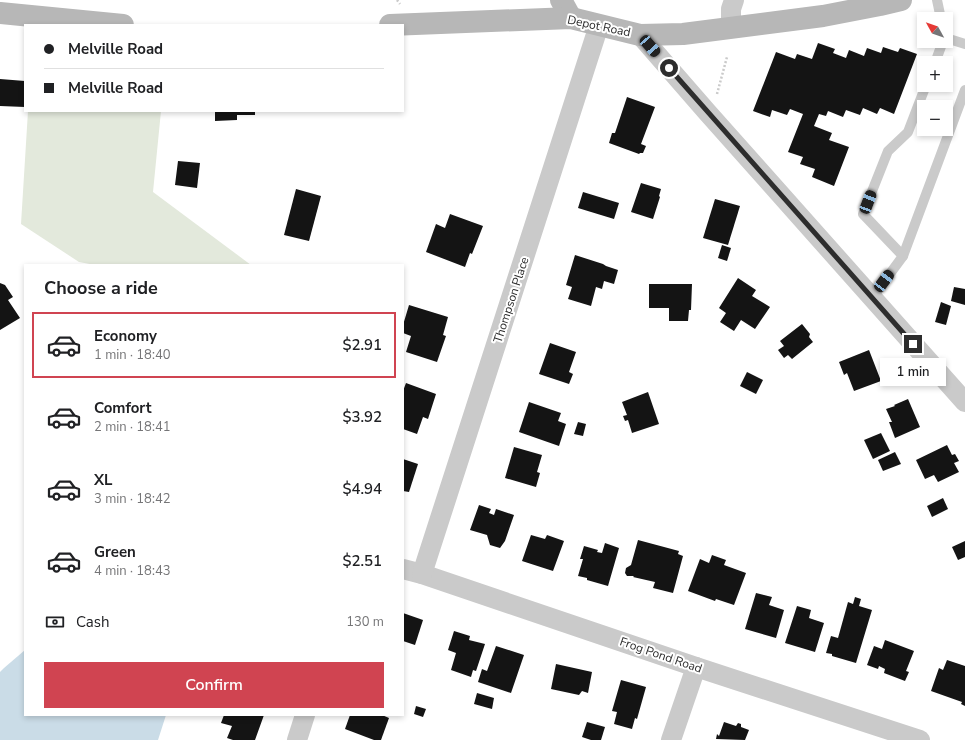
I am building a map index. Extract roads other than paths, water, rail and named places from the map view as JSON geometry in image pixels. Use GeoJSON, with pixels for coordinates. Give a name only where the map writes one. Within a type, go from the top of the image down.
{"type":"FeatureCollection","features":[{"type":"Feature","properties":{"kind":"street"},"geometry":{"type":"LineString","coordinates":[[731,28],[731,9],[734,0]]}},
{"type":"Feature","properties":{"kind":"street","name":"Depot Road"},"geometry":{"type":"LineString","coordinates":[[401,24],[566,9],[600,25],[640,35],[683,34],[823,16],[901,0]]}},
{"type":"Feature","properties":{"kind":"street"},"geometry":{"type":"LineString","coordinates":[[0,13],[113,24]]}},
{"type":"Feature","properties":{"kind":"street","name":"Thompson Place"},"geometry":{"type":"LineString","coordinates":[[422,574],[600,25]]}},
{"type":"Feature","properties":{"kind":"street"},"geometry":{"type":"LineString","coordinates":[[640,35],[965,402]]}},
{"type":"Feature","properties":{"kind":"street","name":"Frog Pond Road"},"geometry":{"type":"LineString","coordinates":[[404,569],[920,740]]}},
{"type":"Feature","properties":{"kind":"street"},"geometry":{"type":"LineString","coordinates":[[671,740],[696,667]]}},
{"type":"Feature","properties":{"kind":"street"},"geometry":{"type":"LineString","coordinates":[[297,740],[305,716]]}},
{"type":"Feature","properties":{"kind":"lane"},"geometry":{"type":"LineString","coordinates":[[936,0],[939,12]]}},
{"type":"Feature","properties":{"kind":"lane"},"geometry":{"type":"LineString","coordinates":[[953,40],[965,44]]}},
{"type":"Feature","properties":{"kind":"lane"},"geometry":{"type":"LineString","coordinates":[[872,298],[902,256],[965,90]]}},
{"type":"Feature","properties":{"kind":"lane"},"geometry":{"type":"LineString","coordinates":[[902,256],[863,214],[888,151],[908,132],[923,92]]}},
{"type":"Feature","properties":{"kind":"water"},"geometry":{"type":"Polygon","coordinates":[[[24,651],[24,716],[166,716],[158,740],[0,740],[0,672],[24,651]]]}}]}
